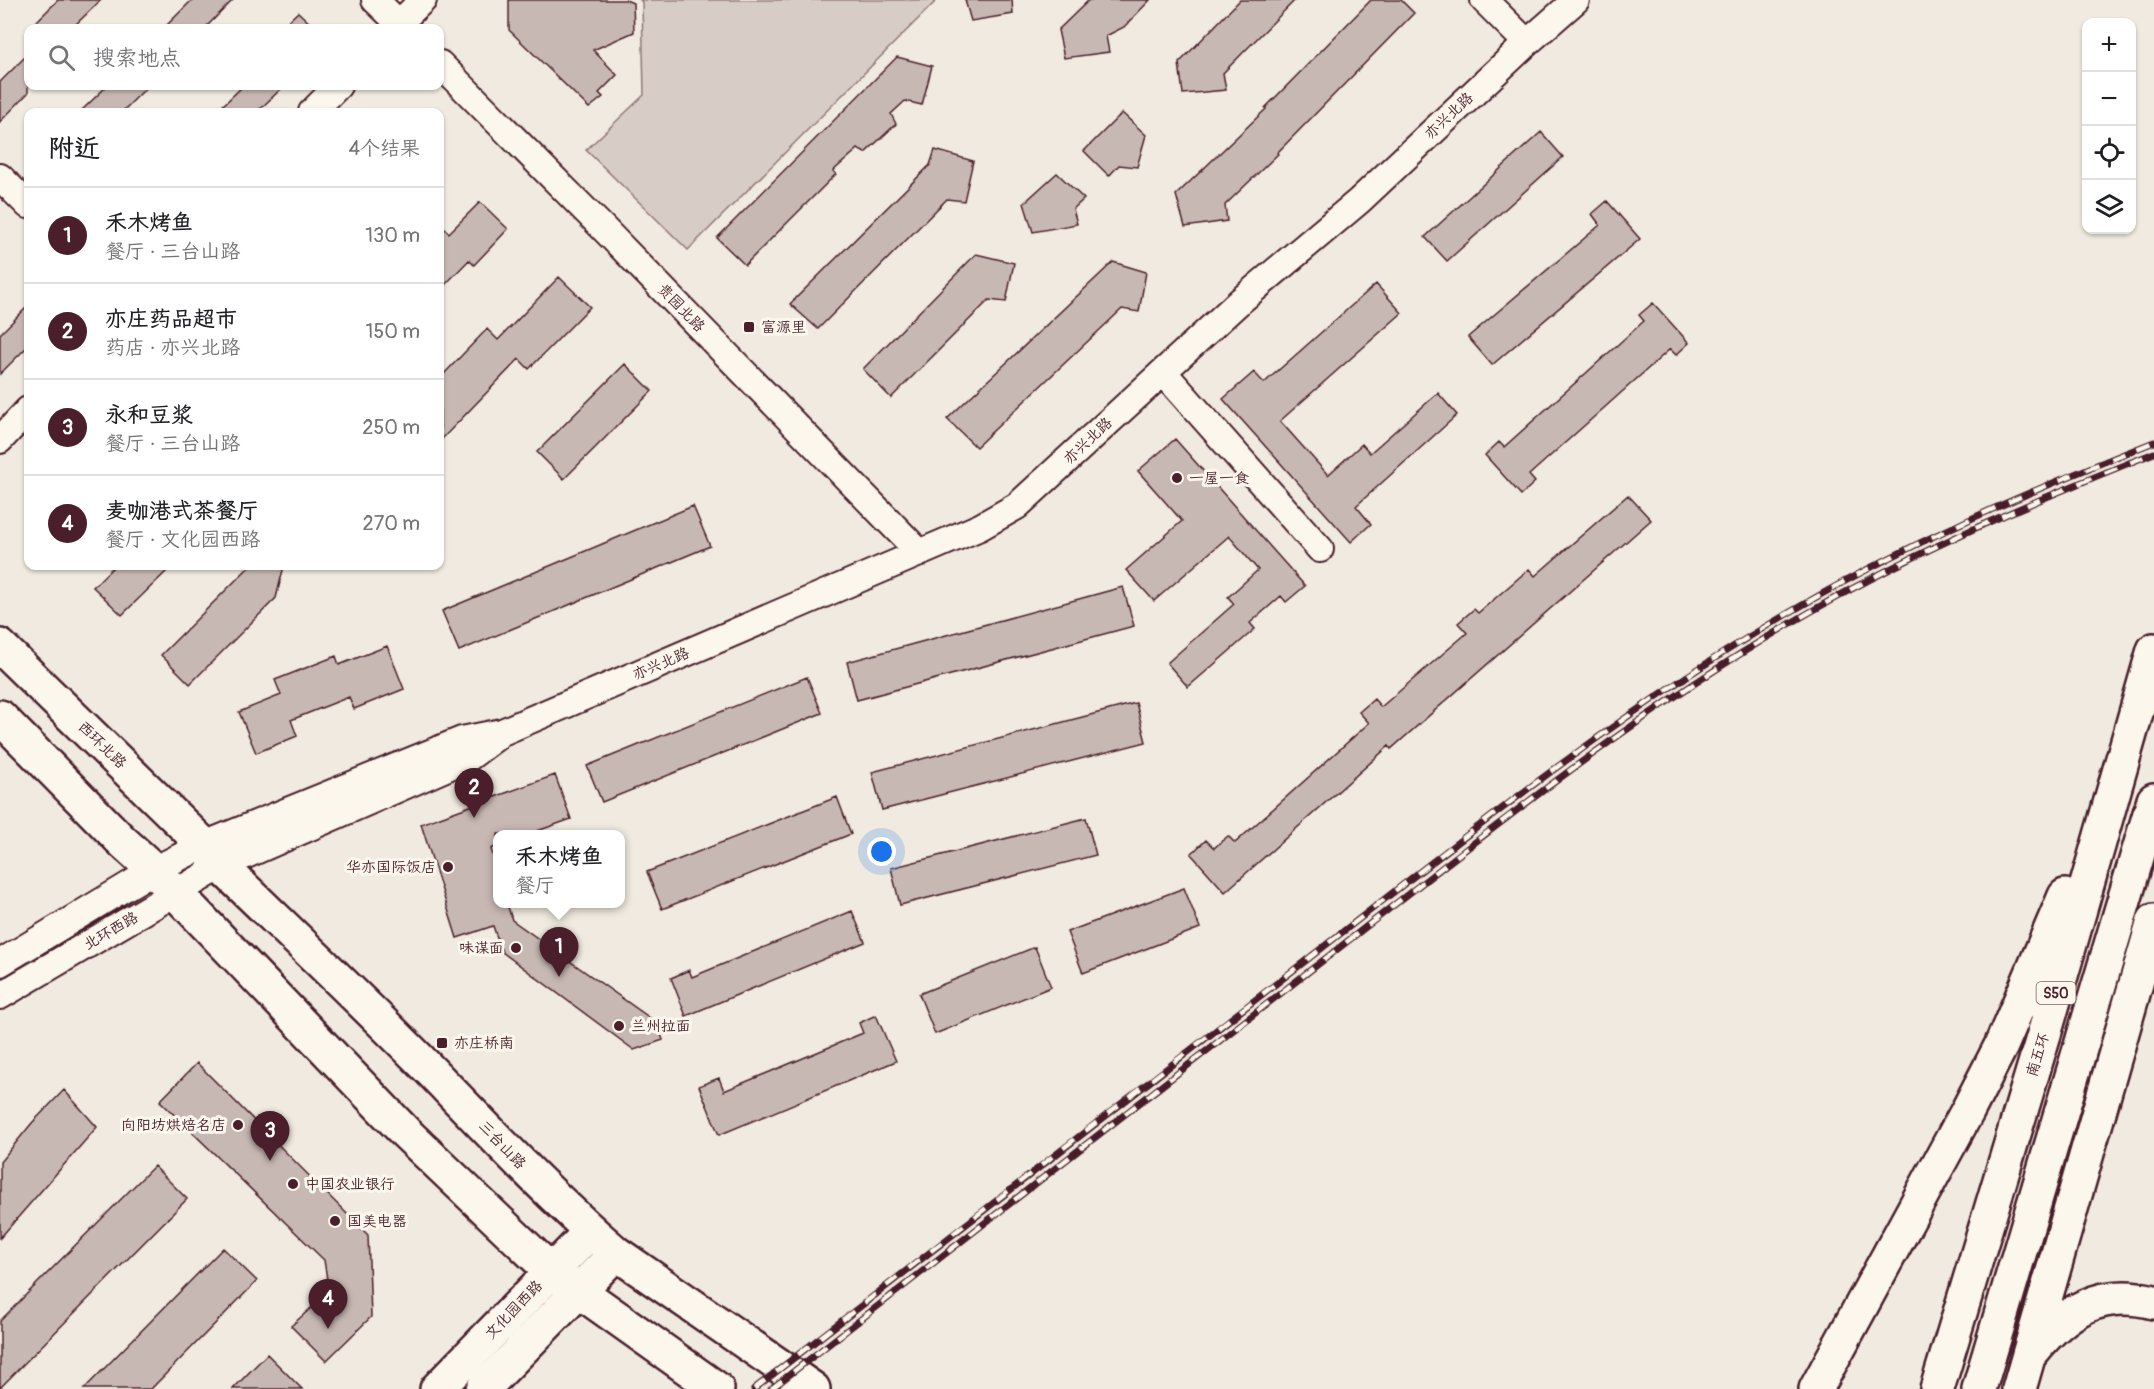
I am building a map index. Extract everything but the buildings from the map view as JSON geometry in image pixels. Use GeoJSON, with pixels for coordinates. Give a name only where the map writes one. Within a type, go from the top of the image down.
{"type":"FeatureCollection","features":[{"type":"Feature","properties":{"kind":"main road","name":"西环北路"},"geometry":{"type":"LineString","coordinates":[[0,646],[213,855]]}},
{"type":"Feature","properties":{"kind":"main road","name":"南五环"},"geometry":{"type":"LineString","coordinates":[[1940,1380],[2048,1021],[2154,650]]}},
{"type":"Feature","properties":{"kind":"main road"},"geometry":{"type":"LineString","coordinates":[[0,717],[165,882],[405,1132],[551,1271],[717,1389]]}},
{"type":"Feature","properties":{"kind":"main road"},"geometry":{"type":"LineString","coordinates":[[1816,1389],[2001,1046],[2123,755]]}},
{"type":"Feature","properties":{"kind":"main road","name":"S50"},"geometry":{"type":"LineString","coordinates":[[1980,1386],[2154,800]]}},
{"type":"Feature","properties":{"kind":"main road","name":"三台山路"},"geometry":{"type":"LineString","coordinates":[[213,855],[426,1066],[528,1173],[591,1231],[616,1252],[813,1389]]}},
{"type":"Feature","properties":{"kind":"main road"},"geometry":{"type":"LineString","coordinates":[[2019,1389],[2154,921]]}},
{"type":"Feature","properties":{"kind":"main road","name":"文化园西路"},"geometry":{"type":"LineString","coordinates":[[437,1389],[591,1231]]}},
{"type":"Feature","properties":{"kind":"main road"},"geometry":{"type":"LineString","coordinates":[[483,1389],[616,1252]]}},
{"type":"Feature","properties":{"kind":"main road"},"geometry":{"type":"LineString","coordinates":[[2029,1356],[2049,1330],[2092,1302],[2114,1298],[2138,1298],[2154,1302]]}},
{"type":"Feature","properties":{"kind":"street"},"geometry":{"type":"LineString","coordinates":[[375,0],[396,24]]}},
{"type":"Feature","properties":{"kind":"street"},"geometry":{"type":"LineString","coordinates":[[402,24],[423,0]]}},
{"type":"Feature","properties":{"kind":"street"},"geometry":{"type":"LineString","coordinates":[[1484,0],[1527,43]]}},
{"type":"Feature","properties":{"kind":"street","name":"亦兴北路"},"geometry":{"type":"LineString","coordinates":[[213,855],[468,758],[502,732],[980,527],[1017,506],[1239,302],[1359,201],[1576,0]]}},
{"type":"Feature","properties":{"kind":"street","name":"贵园北路"},"geometry":{"type":"LineString","coordinates":[[444,68],[920,553]]}},
{"type":"Feature","properties":{"kind":"street"},"geometry":{"type":"LineString","coordinates":[[316,108],[334,90]]}},
{"type":"Feature","properties":{"kind":"street"},"geometry":{"type":"LineString","coordinates":[[0,177],[24,201]]}},
{"type":"Feature","properties":{"kind":"street"},"geometry":{"type":"LineString","coordinates":[[1163,372],[1320,549]]}},
{"type":"Feature","properties":{"kind":"street"},"geometry":{"type":"LineString","coordinates":[[0,441],[24,414]]}},
{"type":"Feature","properties":{"kind":"street","name":"北环西路"},"geometry":{"type":"LineString","coordinates":[[0,963],[165,882],[213,855]]}},
{"type":"Feature","properties":{"kind":"street","name":"北环西路"},"geometry":{"type":"LineString","coordinates":[[0,996],[165,882]]}},
{"type":"Feature","properties":{"kind":"shaded area"},"geometry":{"type":"Polygon","coordinates":[[[640,0],[937,0],[688,250],[586,150],[644,95],[642,2],[640,0]]]}},
{"type":"Feature","properties":{"kind":"railway"},"geometry":{"type":"LineString","coordinates":[[754,1389],[1492,816],[1677,683],[1806,603],[1890,557],[2021,497],[2154,442]]}},
{"type":"Feature","properties":{"kind":"railway"},"geometry":{"type":"LineString","coordinates":[[771,1389],[1505,819],[1685,690],[1810,612],[1894,567],[2022,507],[2154,453]]}},
{"type":"Feature","properties":{"kind":"place","name":"富源里"},"geometry":{"type":"Point","coordinates":[749,327]}},
{"type":"Feature","properties":{"kind":"place","name":"一屋一食"},"geometry":{"type":"Point","coordinates":[1177,478]}},
{"type":"Feature","properties":{"kind":"place","name":"亦庄药品超市"},"geometry":{"type":"Point","coordinates":[474,818]}},
{"type":"Feature","properties":{"kind":"place","name":"华亦国际饭店"},"geometry":{"type":"Point","coordinates":[448,867]}},
{"type":"Feature","properties":{"kind":"place","name":"味谋面"},"geometry":{"type":"Point","coordinates":[516,948]}},
{"type":"Feature","properties":{"kind":"place","name":"禾木烤鱼"},"geometry":{"type":"Point","coordinates":[559,977]}},
{"type":"Feature","properties":{"kind":"place","name":"兰州拉面"},"geometry":{"type":"Point","coordinates":[619,1026]}},
{"type":"Feature","properties":{"kind":"place","name":"亦庄桥南"},"geometry":{"type":"Point","coordinates":[442,1043]}},
{"type":"Feature","properties":{"kind":"place","name":"向阳坊烘焙名店"},"geometry":{"type":"Point","coordinates":[238,1125]}},
{"type":"Feature","properties":{"kind":"place","name":"永和豆浆"},"geometry":{"type":"Point","coordinates":[270,1161]}},
{"type":"Feature","properties":{"kind":"place","name":"中国农业银行"},"geometry":{"type":"Point","coordinates":[293,1184]}},
{"type":"Feature","properties":{"kind":"place","name":"国美电器"},"geometry":{"type":"Point","coordinates":[335,1221]}},
{"type":"Feature","properties":{"kind":"place","name":"麦咖港式茶餐厅"},"geometry":{"type":"Point","coordinates":[328,1329]}}]}
